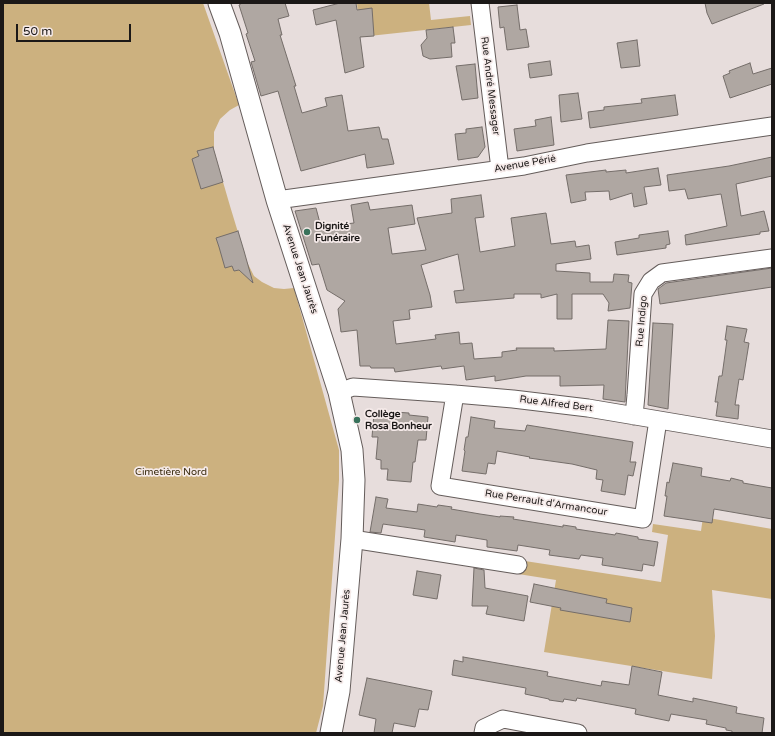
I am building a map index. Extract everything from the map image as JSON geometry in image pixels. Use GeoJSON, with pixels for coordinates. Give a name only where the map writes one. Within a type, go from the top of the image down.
{"type":"FeatureCollection","features":[{"type":"Feature","properties":{"kind":"street","name":"Avenue Jean Jaurès"},"geometry":{"type":"LineString","coordinates":[[219,3],[230,33],[277,200],[339,392],[349,432],[354,465],[352,539],[339,691],[331,733]]}},
{"type":"Feature","properties":{"kind":"street","name":"Rue André Messager"},"geometry":{"type":"LineString","coordinates":[[480,3],[500,169]]}},
{"type":"Feature","properties":{"kind":"street","name":"Avenue Périé"},"geometry":{"type":"LineString","coordinates":[[277,200],[524,166],[587,153],[772,126]]}},
{"type":"Feature","properties":{"kind":"street","name":"Rue Indigo"},"geometry":{"type":"LineString","coordinates":[[634,416],[642,294],[650,281],[662,273],[772,258]]}},
{"type":"Feature","properties":{"kind":"street","name":"Rue Alfred Bert"},"geometry":{"type":"LineString","coordinates":[[339,392],[353,387],[455,394],[580,407],[772,439]]}},
{"type":"Feature","properties":{"kind":"street","name":"Rue Perrault d'Armancour"},"geometry":{"type":"LineString","coordinates":[[455,394],[440,486],[643,519],[658,420]]}},
{"type":"Feature","properties":{"kind":"street"},"geometry":{"type":"LineString","coordinates":[[352,539],[518,565]]}},
{"type":"Feature","properties":{"kind":"street"},"geometry":{"type":"LineString","coordinates":[[483,733],[484,728],[503,719],[578,733]]}},
{"type":"Feature","properties":{"kind":"green space","name":"Cimetière Nord"},"geometry":{"type":"Polygon","coordinates":[[[3,3],[203,3],[239,105],[230,110],[220,119],[214,132],[214,151],[247,262],[254,276],[262,282],[274,288],[294,288],[339,450],[339,480],[323,706],[316,733],[3,733],[3,3]]]}},
{"type":"Feature","properties":{"kind":"green space"},"geometry":{"type":"Polygon","coordinates":[[[357,3],[429,3],[431,20],[470,16],[471,25],[360,37],[357,3]]]}},
{"type":"Feature","properties":{"kind":"green space"},"geometry":{"type":"Polygon","coordinates":[[[703,517],[772,529],[772,599],[712,590],[715,636],[712,679],[544,652],[556,580],[361,549],[363,536],[661,582],[668,535],[652,532],[653,524],[701,531],[703,517]]]}},
{"type":"Feature","properties":{"kind":"building"},"geometry":{"type":"Polygon","coordinates":[[[240,3],[285,3],[289,16],[278,19],[282,35],[280,35],[296,86],[294,86],[302,113],[327,106],[325,98],[342,95],[348,131],[379,127],[382,139],[388,139],[394,164],[367,168],[365,154],[301,171],[278,91],[261,96],[251,62],[255,61],[246,34],[248,33],[239,5],[240,3]]]}},
{"type":"Feature","properties":{"kind":"building"},"geometry":{"type":"Polygon","coordinates":[[[340,3],[356,3],[357,10],[372,8],[374,36],[360,37],[364,67],[345,73],[336,20],[316,25],[313,10],[340,3]]]}},
{"type":"Feature","properties":{"kind":"building"},"geometry":{"type":"Polygon","coordinates":[[[705,3],[764,4],[712,24],[707,13],[705,3]]]}},
{"type":"Feature","properties":{"kind":"building"},"geometry":{"type":"Polygon","coordinates":[[[517,5],[520,30],[526,29],[529,47],[507,50],[504,27],[500,28],[498,7],[517,5]]]}},
{"type":"Feature","properties":{"kind":"building"},"geometry":{"type":"Polygon","coordinates":[[[453,27],[455,43],[451,43],[452,57],[430,59],[423,56],[421,45],[427,38],[426,30],[453,27]]]}},
{"type":"Feature","properties":{"kind":"building"},"geometry":{"type":"Polygon","coordinates":[[[637,40],[640,66],[621,68],[617,43],[637,40]]]}},
{"type":"Feature","properties":{"kind":"building"},"geometry":{"type":"Polygon","coordinates":[[[550,61],[552,75],[530,78],[528,64],[550,61]]]}},
{"type":"Feature","properties":{"kind":"building"},"geometry":{"type":"Polygon","coordinates":[[[750,63],[753,74],[772,68],[772,84],[730,98],[723,76],[730,73],[729,71],[750,63]]]}},
{"type":"Feature","properties":{"kind":"building"},"geometry":{"type":"Polygon","coordinates":[[[475,64],[478,98],[462,100],[456,66],[475,64]]]}},
{"type":"Feature","properties":{"kind":"building"},"geometry":{"type":"Polygon","coordinates":[[[578,93],[582,119],[561,122],[559,95],[578,93]]]}},
{"type":"Feature","properties":{"kind":"building"},"geometry":{"type":"Polygon","coordinates":[[[675,95],[678,115],[590,128],[588,112],[604,110],[604,107],[642,103],[641,99],[675,95]]]}},
{"type":"Feature","properties":{"kind":"building"},"geometry":{"type":"Polygon","coordinates":[[[551,117],[554,145],[517,151],[514,129],[536,126],[535,120],[551,117]]]}},
{"type":"Feature","properties":{"kind":"building"},"geometry":{"type":"Polygon","coordinates":[[[482,127],[485,147],[478,157],[458,160],[455,134],[466,133],[466,129],[482,127]]]}},
{"type":"Feature","properties":{"kind":"building"},"geometry":{"type":"Polygon","coordinates":[[[213,147],[223,182],[201,189],[192,159],[199,156],[197,151],[213,147]]]}},
{"type":"Feature","properties":{"kind":"building"},"geometry":{"type":"Polygon","coordinates":[[[772,157],[772,176],[736,184],[741,216],[764,211],[769,231],[760,232],[760,234],[686,245],[685,235],[727,226],[721,194],[688,199],[685,189],[669,191],[667,175],[729,166],[772,157]]]}},
{"type":"Feature","properties":{"kind":"building"},"geometry":{"type":"Polygon","coordinates":[[[658,168],[661,185],[644,187],[647,204],[634,207],[632,193],[610,200],[609,191],[585,192],[586,200],[571,203],[566,175],[606,170],[606,172],[626,170],[626,173],[658,168]]]}},
{"type":"Feature","properties":{"kind":"building"},"geometry":{"type":"Polygon","coordinates":[[[481,195],[484,217],[475,218],[480,252],[515,246],[511,218],[546,213],[551,244],[575,241],[576,247],[589,245],[591,259],[556,264],[556,271],[590,273],[590,282],[613,282],[614,274],[629,275],[628,282],[632,283],[630,308],[608,311],[609,303],[603,294],[572,294],[572,319],[557,319],[557,294],[541,298],[541,294],[514,294],[514,298],[456,303],[454,291],[464,290],[458,254],[421,265],[432,307],[409,310],[410,319],[393,321],[396,344],[436,339],[435,335],[459,332],[460,344],[472,343],[474,359],[502,357],[502,352],[517,350],[516,348],[554,348],[554,351],[606,349],[608,320],[629,321],[625,402],[603,399],[604,385],[560,386],[560,376],[526,376],[495,381],[495,376],[466,380],[464,366],[442,369],[441,366],[395,372],[394,368],[371,368],[370,366],[360,366],[357,330],[341,332],[338,309],[345,301],[327,290],[319,264],[312,265],[295,211],[316,208],[321,227],[354,223],[351,205],[368,202],[370,210],[412,205],[415,224],[388,228],[392,254],[426,250],[417,218],[452,213],[451,199],[481,195]]]}},
{"type":"Feature","properties":{"kind":"building"},"geometry":{"type":"Polygon","coordinates":[[[238,231],[253,283],[239,270],[234,271],[232,266],[225,268],[216,238],[238,231]]]}},
{"type":"Feature","properties":{"kind":"building"},"geometry":{"type":"Polygon","coordinates":[[[668,231],[670,244],[666,245],[666,248],[617,255],[615,242],[639,238],[639,235],[668,231]]]}},
{"type":"Feature","properties":{"kind":"building"},"geometry":{"type":"Polygon","coordinates":[[[772,268],[772,287],[660,304],[658,289],[666,283],[772,268]]]}},
{"type":"Feature","properties":{"kind":"building"},"geometry":{"type":"Polygon","coordinates":[[[653,323],[673,324],[668,409],[648,405],[653,323]]]}},
{"type":"Feature","properties":{"kind":"building"},"geometry":{"type":"Polygon","coordinates":[[[727,326],[747,329],[744,342],[749,343],[743,380],[739,379],[735,405],[739,405],[738,419],[716,416],[718,402],[715,402],[719,376],[722,376],[727,340],[725,340],[727,326]]]}},
{"type":"Feature","properties":{"kind":"building"},"geometry":{"type":"Polygon","coordinates":[[[394,412],[428,417],[426,440],[418,440],[415,462],[413,462],[411,482],[387,480],[388,469],[381,469],[381,460],[376,459],[378,437],[372,437],[374,413],[394,414],[394,412]]]}},
{"type":"Feature","properties":{"kind":"building"},"geometry":{"type":"Polygon","coordinates":[[[471,417],[495,421],[494,428],[525,431],[527,425],[633,442],[630,462],[636,462],[633,476],[628,475],[625,495],[601,491],[603,480],[596,479],[597,470],[572,464],[529,458],[530,457],[497,451],[495,464],[488,463],[486,474],[462,471],[466,437],[468,437],[471,417]]]}},
{"type":"Feature","properties":{"kind":"building"},"geometry":{"type":"Polygon","coordinates":[[[673,463],[702,468],[701,476],[730,481],[731,478],[743,481],[743,483],[772,488],[772,519],[714,509],[712,523],[664,516],[667,496],[665,496],[667,482],[669,483],[673,463]]]}},
{"type":"Feature","properties":{"kind":"building"},"geometry":{"type":"Polygon","coordinates":[[[376,497],[388,499],[386,508],[417,512],[418,504],[437,507],[438,505],[480,514],[500,517],[514,517],[513,519],[563,527],[563,525],[576,527],[576,529],[615,535],[616,533],[638,537],[638,539],[658,542],[654,566],[643,564],[642,571],[602,565],[603,558],[581,555],[579,559],[549,555],[550,550],[518,545],[517,551],[487,547],[487,540],[456,535],[455,542],[424,537],[425,530],[383,524],[381,533],[370,532],[376,497]]]}},
{"type":"Feature","properties":{"kind":"building"},"geometry":{"type":"Polygon","coordinates":[[[474,568],[484,570],[485,588],[528,596],[524,621],[486,614],[488,606],[472,606],[474,568]]]}},
{"type":"Feature","properties":{"kind":"building"},"geometry":{"type":"Polygon","coordinates":[[[417,571],[441,575],[437,599],[413,595],[417,571]]]}},
{"type":"Feature","properties":{"kind":"building"},"geometry":{"type":"Polygon","coordinates":[[[534,584],[607,599],[606,603],[632,608],[630,622],[560,610],[561,608],[530,602],[534,584]]]}},
{"type":"Feature","properties":{"kind":"building"},"geometry":{"type":"Polygon","coordinates":[[[463,657],[548,672],[547,676],[601,686],[602,681],[629,685],[632,666],[662,672],[658,695],[693,702],[693,698],[737,707],[736,713],[764,718],[762,733],[732,733],[732,731],[726,730],[726,728],[706,724],[707,720],[671,714],[669,721],[635,714],[636,709],[577,698],[576,701],[564,699],[563,702],[549,700],[525,694],[526,688],[452,675],[454,660],[463,662],[463,657]]]}},
{"type":"Feature","properties":{"kind":"building"},"geometry":{"type":"Polygon","coordinates":[[[367,678],[432,691],[428,710],[419,709],[415,727],[394,723],[392,733],[374,733],[376,719],[359,715],[367,678]]]}},
{"type":"Feature","properties":{"kind":"place","name":"Dignité Funéraire"},"geometry":{"type":"Point","coordinates":[307,232]}},
{"type":"Feature","properties":{"kind":"place","name":"Collège Rosa Bonheur"},"geometry":{"type":"Point","coordinates":[357,420]}}]}
